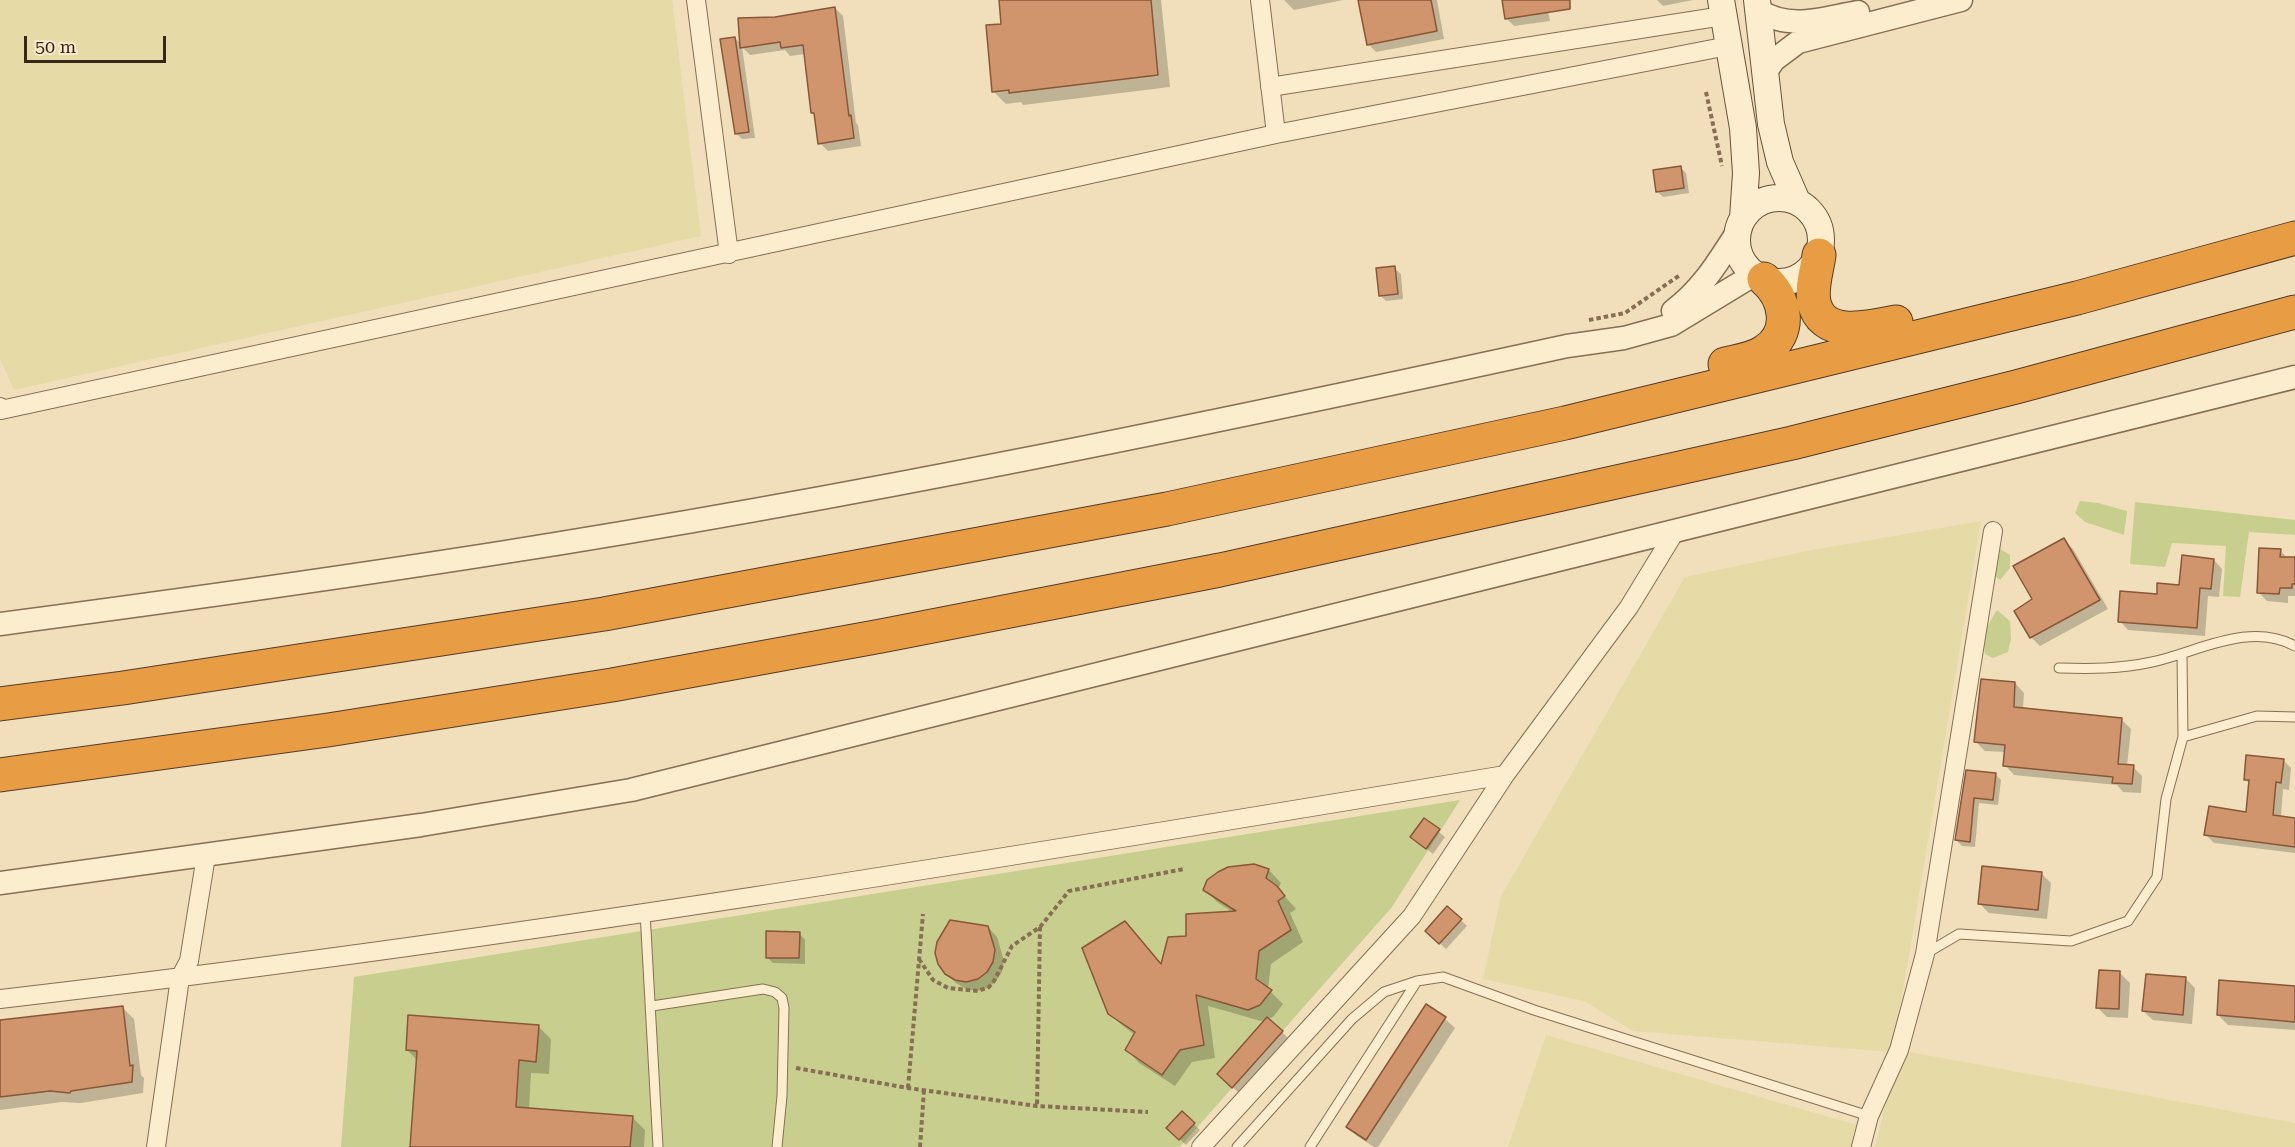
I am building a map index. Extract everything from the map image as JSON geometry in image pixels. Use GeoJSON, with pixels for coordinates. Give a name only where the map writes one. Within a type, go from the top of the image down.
{"type":"FeatureCollection","features":[{"type":"Feature","properties":{"kind":"highway"},"geometry":{"type":"LineString","coordinates":[[0,704],[123,688],[604,614],[1167,509],[1628,408],[2028,310],[2295,238]]}},
{"type":"Feature","properties":{"kind":"highway"},"geometry":{"type":"LineString","coordinates":[[1819,255],[1814,301],[1823,318],[1841,327],[1862,329],[1942,311],[2028,310]]}},
{"type":"Feature","properties":{"kind":"highway"},"geometry":{"type":"LineString","coordinates":[[1628,408],[1695,372],[1759,355],[1772,346],[1780,333],[1784,310],[1778,295],[1760,277]]}},
{"type":"Feature","properties":{"kind":"highway"},"geometry":{"type":"LineString","coordinates":[[0,776],[350,727],[612,685],[1220,570],[1792,443],[2016,387],[2295,312]]}},
{"type":"Feature","properties":{"kind":"main road"},"geometry":{"type":"LineString","coordinates":[[1758,5],[1775,143],[1797,201]]}},
{"type":"Feature","properties":{"kind":"main road"},"geometry":{"type":"LineString","coordinates":[[1722,8],[1743,128],[1746,172],[1740,225],[1740,255],[1760,277],[1788,281],[1801,276],[1819,255],[1820,230],[1812,213],[1797,201],[1785,198],[1767,200],[1751,209],[1740,225]]}},
{"type":"Feature","properties":{"kind":"street"},"geometry":{"type":"LineString","coordinates":[[696,0],[729,254]]}},
{"type":"Feature","properties":{"kind":"street"},"geometry":{"type":"LineString","coordinates":[[1260,0],[1276,134]]}},
{"type":"Feature","properties":{"kind":"street"},"geometry":{"type":"LineString","coordinates":[[1758,5],[1769,18],[1795,23],[1898,7],[1950,2]]}},
{"type":"Feature","properties":{"kind":"street"},"geometry":{"type":"LineString","coordinates":[[1765,73],[1774,60],[1798,42],[1950,2]]}},
{"type":"Feature","properties":{"kind":"street"},"geometry":{"type":"LineString","coordinates":[[1270,87],[1722,8]]}},
{"type":"Feature","properties":{"kind":"street"},"geometry":{"type":"LineString","coordinates":[[0,407],[1,410],[1276,134],[1728,46]]}},
{"type":"Feature","properties":{"kind":"street"},"geometry":{"type":"LineString","coordinates":[[1567,346],[1594,334],[1661,318],[1671,312],[1706,281],[1740,225]]}},
{"type":"Feature","properties":{"kind":"street"},"geometry":{"type":"LineString","coordinates":[[0,624],[214,596],[502,553],[822,498],[1193,426],[1567,346],[1624,338],[1671,325],[1760,277]]}},
{"type":"Feature","properties":{"kind":"street"},"geometry":{"type":"LineString","coordinates":[[0,883],[420,825],[631,790],[2295,377]]}},
{"type":"Feature","properties":{"kind":"street"},"geometry":{"type":"LineString","coordinates":[[1201,1147],[1412,916],[1505,775],[1629,607],[1676,530]]}},
{"type":"Feature","properties":{"kind":"street"},"geometry":{"type":"LineString","coordinates":[[1861,1147],[1869,1116],[1899,1050],[1925,954],[1993,531]]}},
{"type":"Feature","properties":{"kind":"street"},"geometry":{"type":"LineString","coordinates":[[0,999],[180,978],[881,878],[1505,775]]}},
{"type":"Feature","properties":{"kind":"street"},"geometry":{"type":"LineString","coordinates":[[156,1147],[180,978],[189,961],[206,856]]}},
{"type":"Feature","properties":{"kind":"lane"},"geometry":{"type":"LineString","coordinates":[[2059,668],[2112,669],[2182,655],[2212,643],[2250,637],[2282,639],[2295,646]]}},
{"type":"Feature","properties":{"kind":"lane"},"geometry":{"type":"LineString","coordinates":[[1925,954],[1959,934],[2071,941],[2128,921],[2157,877],[2166,799],[2183,737],[2182,655]]}},
{"type":"Feature","properties":{"kind":"lane"},"geometry":{"type":"LineString","coordinates":[[2183,737],[2257,716],[2295,717]]}},
{"type":"Feature","properties":{"kind":"lane"},"geometry":{"type":"LineString","coordinates":[[645,912],[658,1147]]}},
{"type":"Feature","properties":{"kind":"lane"},"geometry":{"type":"LineString","coordinates":[[1237,1147],[1352,1019],[1384,992],[1417,981],[1443,978],[1534,1010],[1869,1116]]}},
{"type":"Feature","properties":{"kind":"lane"},"geometry":{"type":"LineString","coordinates":[[1310,1147],[1417,981]]}},
{"type":"Feature","properties":{"kind":"lane"},"geometry":{"type":"LineString","coordinates":[[652,1006],[763,989],[776,992],[782,998],[784,1008],[783,1066],[777,1147]]}},
{"type":"Feature","properties":{"kind":"path"},"geometry":{"type":"LineString","coordinates":[[1706,92],[1722,168]]}},
{"type":"Feature","properties":{"kind":"path"},"geometry":{"type":"LineString","coordinates":[[1578,323],[1625,313],[1684,273]]}},
{"type":"Feature","properties":{"kind":"path"},"geometry":{"type":"LineString","coordinates":[[919,959],[933,980],[948,988],[978,991],[989,987],[1012,946],[1040,927],[1069,891],[1184,869]]}},
{"type":"Feature","properties":{"kind":"path"},"geometry":{"type":"LineString","coordinates":[[908,1088],[922,914]]}},
{"type":"Feature","properties":{"kind":"path"},"geometry":{"type":"LineString","coordinates":[[1037,1106],[1040,927]]}},
{"type":"Feature","properties":{"kind":"path"},"geometry":{"type":"LineString","coordinates":[[783,1066],[908,1088],[1037,1106],[1149,1112]]}},
{"type":"Feature","properties":{"kind":"path"},"geometry":{"type":"LineString","coordinates":[[920,1147],[924,1090]]}},
{"type":"Feature","properties":{"kind":"shaded area"},"geometry":{"type":"Polygon","coordinates":[[[0,0],[672,0],[701,236],[14,390],[0,359],[0,0]]]}},
{"type":"Feature","properties":{"kind":"shaded area"},"geometry":{"type":"Polygon","coordinates":[[[1981,521],[1891,1052],[1633,1031],[1584,1001],[1483,979],[1501,896],[1685,577],[1812,550],[1981,521]]]}},
{"type":"Feature","properties":{"kind":"shaded area"},"geometry":{"type":"Polygon","coordinates":[[[1546,1035],[1867,1128],[1862,1147],[1508,1147],[1546,1035]]]}},
{"type":"Feature","properties":{"kind":"shaded area"},"geometry":{"type":"Polygon","coordinates":[[[1899,1050],[2295,1123],[2295,1147],[1875,1147],[1899,1050]]]}},
{"type":"Feature","properties":{"kind":"green space"},"geometry":{"type":"Polygon","coordinates":[[[2080,501],[2127,511],[2124,535],[2085,522],[2075,513],[2080,501]]]}},
{"type":"Feature","properties":{"kind":"green space"},"geometry":{"type":"Polygon","coordinates":[[[2135,502],[2295,520],[2295,535],[2249,532],[2240,597],[2223,596],[2226,546],[2172,543],[2165,567],[2130,564],[2135,502]]]}},
{"type":"Feature","properties":{"kind":"green space"},"geometry":{"type":"Polygon","coordinates":[[[2000,549],[2010,555],[2010,568],[2000,580],[1991,573],[1994,557],[2000,549]]]}},
{"type":"Feature","properties":{"kind":"green space"},"geometry":{"type":"Polygon","coordinates":[[[1997,610],[2010,621],[2011,639],[2008,652],[1993,658],[1985,654],[1984,642],[1988,626],[1997,610]]]}},
{"type":"Feature","properties":{"kind":"green space"},"geometry":{"type":"Polygon","coordinates":[[[1460,800],[1392,907],[1180,1147],[341,1147],[354,977],[1460,800]]]}},
{"type":"Feature","properties":{"kind":"building"},"geometry":{"type":"Polygon","coordinates":[[[999,0],[1151,0],[1158,75],[1009,93],[1009,90],[992,92],[986,25],[1001,24],[999,0]]]}},
{"type":"Feature","properties":{"kind":"building"},"geometry":{"type":"Polygon","coordinates":[[[1358,0],[1431,0],[1437,31],[1367,45],[1358,0]]]}},
{"type":"Feature","properties":{"kind":"building"},"geometry":{"type":"Polygon","coordinates":[[[1502,0],[1570,0],[1570,9],[1505,19],[1502,0]]]}},
{"type":"Feature","properties":{"kind":"building"},"geometry":{"type":"Polygon","coordinates":[[[835,7],[854,138],[818,144],[814,113],[811,113],[803,45],[781,48],[780,42],[740,48],[738,18],[775,17],[835,7]]]}},
{"type":"Feature","properties":{"kind":"building"},"geometry":{"type":"Polygon","coordinates":[[[735,37],[749,132],[735,134],[720,39],[735,37]]]}},
{"type":"Feature","properties":{"kind":"building"},"geometry":{"type":"Polygon","coordinates":[[[1681,166],[1684,188],[1656,192],[1653,170],[1681,166]]]}},
{"type":"Feature","properties":{"kind":"building"},"geometry":{"type":"Polygon","coordinates":[[[1395,266],[1398,294],[1379,296],[1376,268],[1395,266]]]}},
{"type":"Feature","properties":{"kind":"building"},"geometry":{"type":"Polygon","coordinates":[[[2064,538],[2100,600],[2030,638],[2014,611],[2032,599],[2013,566],[2064,538]]]}},
{"type":"Feature","properties":{"kind":"building"},"geometry":{"type":"Polygon","coordinates":[[[2259,548],[2281,549],[2280,557],[2295,557],[2295,584],[2292,584],[2292,588],[2280,588],[2279,594],[2257,593],[2259,548]]]}},
{"type":"Feature","properties":{"kind":"building"},"geometry":{"type":"Polygon","coordinates":[[[2182,555],[2214,559],[2211,589],[2200,588],[2197,628],[2118,622],[2120,591],[2157,594],[2157,583],[2179,585],[2182,555]]]}},
{"type":"Feature","properties":{"kind":"building"},"geometry":{"type":"Polygon","coordinates":[[[1981,679],[2015,682],[2014,707],[2122,718],[2118,764],[2134,765],[2132,784],[2112,783],[2113,777],[2003,766],[2005,745],[1974,742],[1981,679]]]}},
{"type":"Feature","properties":{"kind":"building"},"geometry":{"type":"Polygon","coordinates":[[[2246,755],[2284,759],[2281,783],[2276,782],[2273,815],[2295,818],[2295,847],[2204,835],[2209,806],[2246,812],[2249,780],[2244,780],[2246,755]]]}},
{"type":"Feature","properties":{"kind":"building"},"geometry":{"type":"Polygon","coordinates":[[[1966,770],[1996,773],[1993,800],[1974,798],[1970,842],[1955,840],[1966,770]]]}},
{"type":"Feature","properties":{"kind":"building"},"geometry":{"type":"Polygon","coordinates":[[[1424,818],[1440,829],[1426,849],[1410,837],[1424,818]]]}},
{"type":"Feature","properties":{"kind":"building"},"geometry":{"type":"Polygon","coordinates":[[[1254,864],[1269,869],[1266,878],[1285,896],[1278,901],[1291,930],[1259,951],[1256,979],[1272,990],[1260,1005],[1248,1010],[1196,995],[1204,1045],[1180,1050],[1162,1075],[1125,1050],[1135,1032],[1108,1014],[1082,948],[1125,921],[1161,964],[1168,937],[1186,936],[1186,914],[1236,911],[1203,890],[1207,880],[1228,867],[1254,864]]]}},
{"type":"Feature","properties":{"kind":"building"},"geometry":{"type":"Polygon","coordinates":[[[1982,866],[2042,872],[2038,910],[1978,904],[1982,866]]]}},
{"type":"Feature","properties":{"kind":"building"},"geometry":{"type":"Polygon","coordinates":[[[1447,906],[1462,919],[1439,944],[1425,931],[1447,906]]]}},
{"type":"Feature","properties":{"kind":"building"},"geometry":{"type":"Polygon","coordinates":[[[950,920],[988,926],[995,950],[993,962],[987,972],[978,979],[966,982],[955,980],[945,974],[938,964],[935,953],[937,942],[950,920]]]}},
{"type":"Feature","properties":{"kind":"building"},"geometry":{"type":"Polygon","coordinates":[[[766,931],[800,932],[799,958],[766,958],[766,931]]]}},
{"type":"Feature","properties":{"kind":"building"},"geometry":{"type":"Polygon","coordinates":[[[2099,970],[2120,971],[2119,1009],[2096,1008],[2099,970]]]}},
{"type":"Feature","properties":{"kind":"building"},"geometry":{"type":"Polygon","coordinates":[[[2146,974],[2186,977],[2183,1015],[2142,1011],[2146,974]]]}},
{"type":"Feature","properties":{"kind":"building"},"geometry":{"type":"Polygon","coordinates":[[[2219,980],[2295,986],[2295,1022],[2217,1015],[2219,980]]]}},
{"type":"Feature","properties":{"kind":"building"},"geometry":{"type":"Polygon","coordinates":[[[1426,1004],[1446,1017],[1366,1140],[1346,1127],[1426,1004]]]}},
{"type":"Feature","properties":{"kind":"building"},"geometry":{"type":"Polygon","coordinates":[[[123,1006],[130,1066],[133,1065],[132,1082],[70,1093],[50,1091],[0,1097],[0,1020],[123,1006]]]}},
{"type":"Feature","properties":{"kind":"building"},"geometry":{"type":"Polygon","coordinates":[[[408,1015],[539,1025],[536,1062],[519,1060],[516,1107],[633,1116],[630,1147],[410,1147],[417,1051],[406,1050],[408,1015]]]}},
{"type":"Feature","properties":{"kind":"building"},"geometry":{"type":"Polygon","coordinates":[[[1267,1017],[1283,1031],[1232,1088],[1217,1074],[1267,1017]]]}},
{"type":"Feature","properties":{"kind":"building"},"geometry":{"type":"Polygon","coordinates":[[[1182,1111],[1195,1123],[1179,1140],[1166,1128],[1182,1111]]]}}]}
